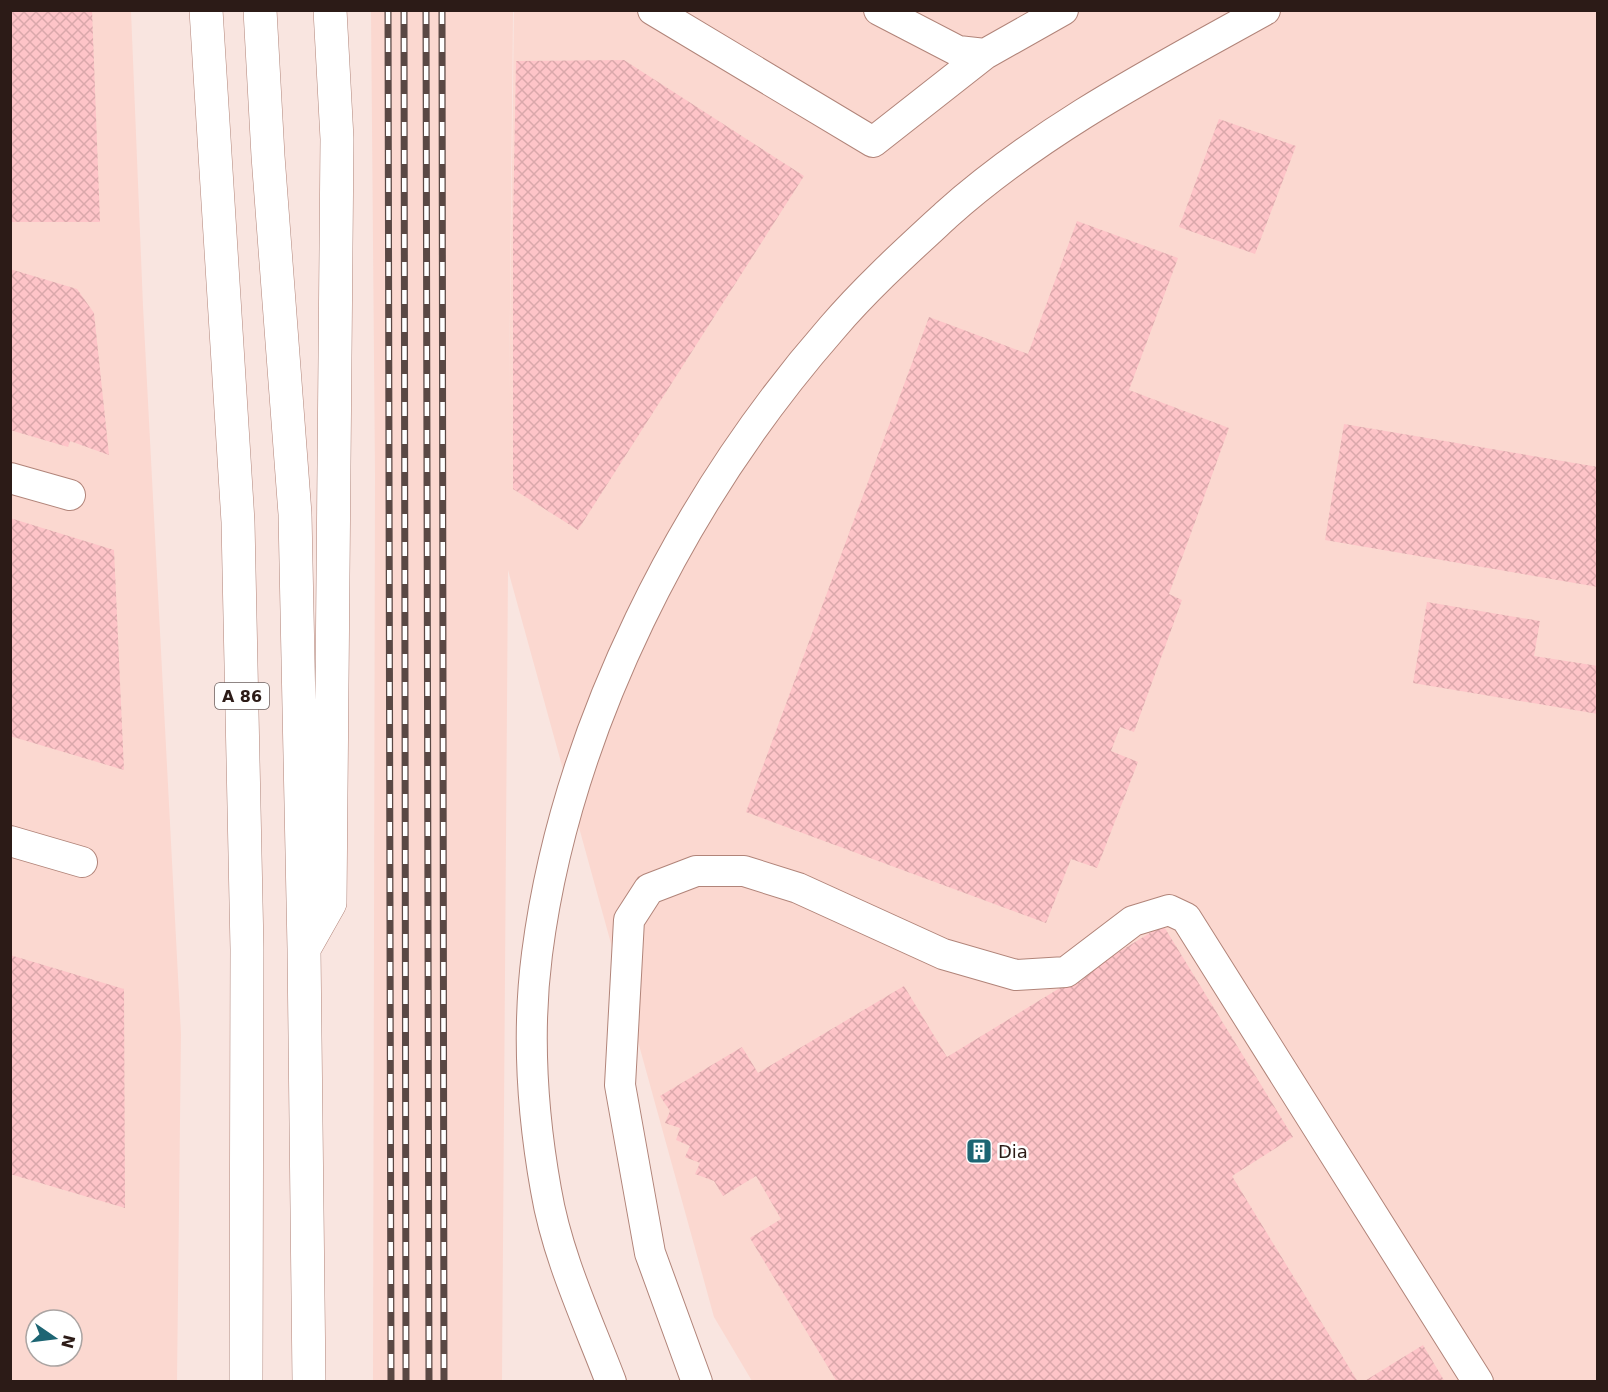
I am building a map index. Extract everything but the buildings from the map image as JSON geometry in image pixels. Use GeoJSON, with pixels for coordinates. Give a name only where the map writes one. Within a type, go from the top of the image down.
{"type":"FeatureCollection","features":[{"type":"Feature","properties":{"kind":"highway","name":"A 86"},"geometry":{"type":"LineString","coordinates":[[206,10],[238,522],[247,949],[246,1382]]}},
{"type":"Feature","properties":{"kind":"highway"},"geometry":{"type":"LineString","coordinates":[[260,10],[268,156],[295,514],[304,949],[309,1382]]}},
{"type":"Feature","properties":{"kind":"highway"},"geometry":{"type":"LineString","coordinates":[[304,949],[330,903],[337,151],[330,10]]}},
{"type":"Feature","properties":{"kind":"lane"},"geometry":{"type":"LineString","coordinates":[[652,10],[873,142],[985,54],[1063,10]]}},
{"type":"Feature","properties":{"kind":"lane"},"geometry":{"type":"LineString","coordinates":[[879,10],[958,51],[985,54]]}},
{"type":"Feature","properties":{"kind":"lane"},"geometry":{"type":"LineString","coordinates":[[611,1382],[563,1253],[547,1196],[540,1155],[533,1079],[533,1004],[536,957],[555,853],[592,734],[627,648],[689,528],[731,460],[780,392],[833,326],[948,213],[1013,162],[1073,120],[1134,82],[1265,10]]}},
{"type":"Feature","properties":{"kind":"lane"},"geometry":{"type":"LineString","coordinates":[[10,478],[70,495]]}},
{"type":"Feature","properties":{"kind":"lane"},"geometry":{"type":"LineString","coordinates":[[10,841],[82,861]]}},
{"type":"Feature","properties":{"kind":"lane"},"geometry":{"type":"LineString","coordinates":[[697,1382],[650,1253],[620,1085],[629,920],[650,889],[696,872],[744,871],[798,888],[943,954],[1016,975],[1066,972],[1133,921],[1168,910],[1186,918],[1478,1382]]}},
{"type":"Feature","properties":{"kind":"shaded area"},"geometry":{"type":"Polygon","coordinates":[[[10,11],[131,11],[143,306],[181,1034],[177,1381],[11,1381],[10,11]]]}},
{"type":"Feature","properties":{"kind":"shaded area"},"geometry":{"type":"Polygon","coordinates":[[[371,11],[513,11],[509,405],[514,11],[1597,11],[1597,1381],[752,1381],[714,1317],[508,570],[502,1381],[373,1381],[375,475],[371,11]]]}},
{"type":"Feature","properties":{"kind":"railway"},"geometry":{"type":"LineString","coordinates":[[388,10],[391,1382]]}},
{"type":"Feature","properties":{"kind":"railway"},"geometry":{"type":"LineString","coordinates":[[404,10],[406,1382]]}},
{"type":"Feature","properties":{"kind":"railway"},"geometry":{"type":"LineString","coordinates":[[426,10],[429,1382]]}},
{"type":"Feature","properties":{"kind":"railway"},"geometry":{"type":"LineString","coordinates":[[442,10],[444,1382]]}},
{"type":"Feature","properties":{"kind":"place","name":"Dia"},"geometry":{"type":"Point","coordinates":[979,1151]}}]}
